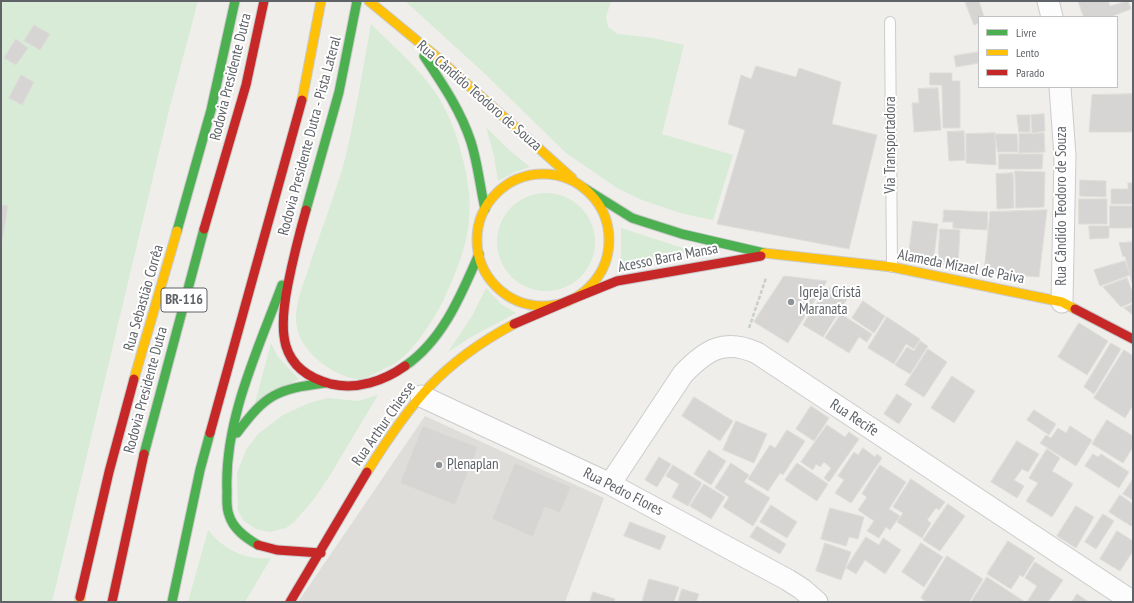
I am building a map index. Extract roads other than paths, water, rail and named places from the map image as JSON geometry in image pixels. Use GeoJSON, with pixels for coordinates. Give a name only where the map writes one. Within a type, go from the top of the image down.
{"type":"FeatureCollection","features":[{"type":"Feature","properties":{"kind":"main road","name":"Rua Sebastião Corrêa"},"geometry":{"type":"LineString","coordinates":[[80,600],[120,431],[185,207],[226,48],[235,1]]}},
{"type":"Feature","properties":{"kind":"main road","name":"Rodovia Presidente Dutra"},"geometry":{"type":"LineString","coordinates":[[112,602],[126,526],[148,431],[205,223],[234,130],[264,1]]}},
{"type":"Feature","properties":{"kind":"main road"},"geometry":{"type":"LineString","coordinates":[[172,602],[200,470],[304,94],[320,1]]}},
{"type":"Feature","properties":{"kind":"main road","name":"Rodovia Presidente Dutra - Pista Lateral"},"geometry":{"type":"LineString","coordinates":[[293,254],[332,121],[358,1]]}},
{"type":"Feature","properties":{"kind":"main road"},"geometry":{"type":"LineString","coordinates":[[369,1],[409,36]]}},
{"type":"Feature","properties":{"kind":"main road","name":"Rua Cândido Teodoro de Souza"},"geometry":{"type":"LineString","coordinates":[[409,36],[438,58],[584,188]]}},
{"type":"Feature","properties":{"kind":"main road","name":"Rua Cândido Teodoro de Souza"},"geometry":{"type":"LineString","coordinates":[[409,36],[449,93],[459,112],[475,157],[485,209]]}},
{"type":"Feature","properties":{"kind":"main road"},"geometry":{"type":"LineString","coordinates":[[584,188],[592,196],[603,213],[608,234],[608,244],[603,266],[590,285],[570,300],[548,305],[536,305],[513,299],[494,285],[482,265],[478,254],[478,229],[485,209],[497,192],[515,180],[524,176],[540,174],[556,175],[575,182],[632,218],[656,226],[774,255]]}},
{"type":"Feature","properties":{"kind":"main road"},"geometry":{"type":"LineString","coordinates":[[293,254],[283,322],[284,341],[288,353],[297,366],[310,376],[325,383],[345,387],[364,384],[390,376],[405,367],[440,332],[465,288],[478,254]]}},
{"type":"Feature","properties":{"kind":"main road"},"geometry":{"type":"LineString","coordinates":[[293,254],[241,400],[230,441],[225,488],[229,515],[239,532],[253,543],[274,550],[321,553]]}},
{"type":"Feature","properties":{"kind":"main road","name":"Alameda Mizael de Paiva"},"geometry":{"type":"LineString","coordinates":[[774,255],[892,267],[1062,302],[1133,338]]}},
{"type":"Feature","properties":{"kind":"main road","name":"Acesso Barra Mansa"},"geometry":{"type":"LineString","coordinates":[[570,300],[617,281],[639,276],[686,267],[774,255]]}},
{"type":"Feature","properties":{"kind":"main road","name":"Rua Arthur Chiesse"},"geometry":{"type":"LineString","coordinates":[[290,602],[321,553],[369,468],[403,417],[430,384],[500,330],[535,313],[570,300]]}},
{"type":"Feature","properties":{"kind":"main road"},"geometry":{"type":"LineString","coordinates":[[230,441],[256,407],[268,399],[289,389],[325,383]]}},
{"type":"Feature","properties":{"kind":"street"},"geometry":{"type":"LineString","coordinates":[[1048,1],[1052,16]]}},
{"type":"Feature","properties":{"kind":"street","name":"Rua Cândido Teodoro de Souza"},"geometry":{"type":"LineString","coordinates":[[1060,88],[1065,156],[1062,302]]}},
{"type":"Feature","properties":{"kind":"street","name":"Rua Recife"},"geometry":{"type":"LineString","coordinates":[[610,484],[670,392],[695,361],[713,349],[730,346],[742,348],[756,354],[1132,602]]}},
{"type":"Feature","properties":{"kind":"street","name":"Rua Pedro Flores"},"geometry":{"type":"LineString","coordinates":[[421,396],[610,484],[788,580],[802,589],[817,602]]}},
{"type":"Feature","properties":{"kind":"lane","name":"Via Transportadora"},"geometry":{"type":"LineString","coordinates":[[890,22],[892,267]]}},
{"type":"Feature","properties":{"kind":"place","name":"Igreja Cristã Maranata"},"geometry":{"type":"Point","coordinates":[791,302]}},
{"type":"Feature","properties":{"kind":"place","name":"Plenaplan"},"geometry":{"type":"Point","coordinates":[439,465]}}]}
